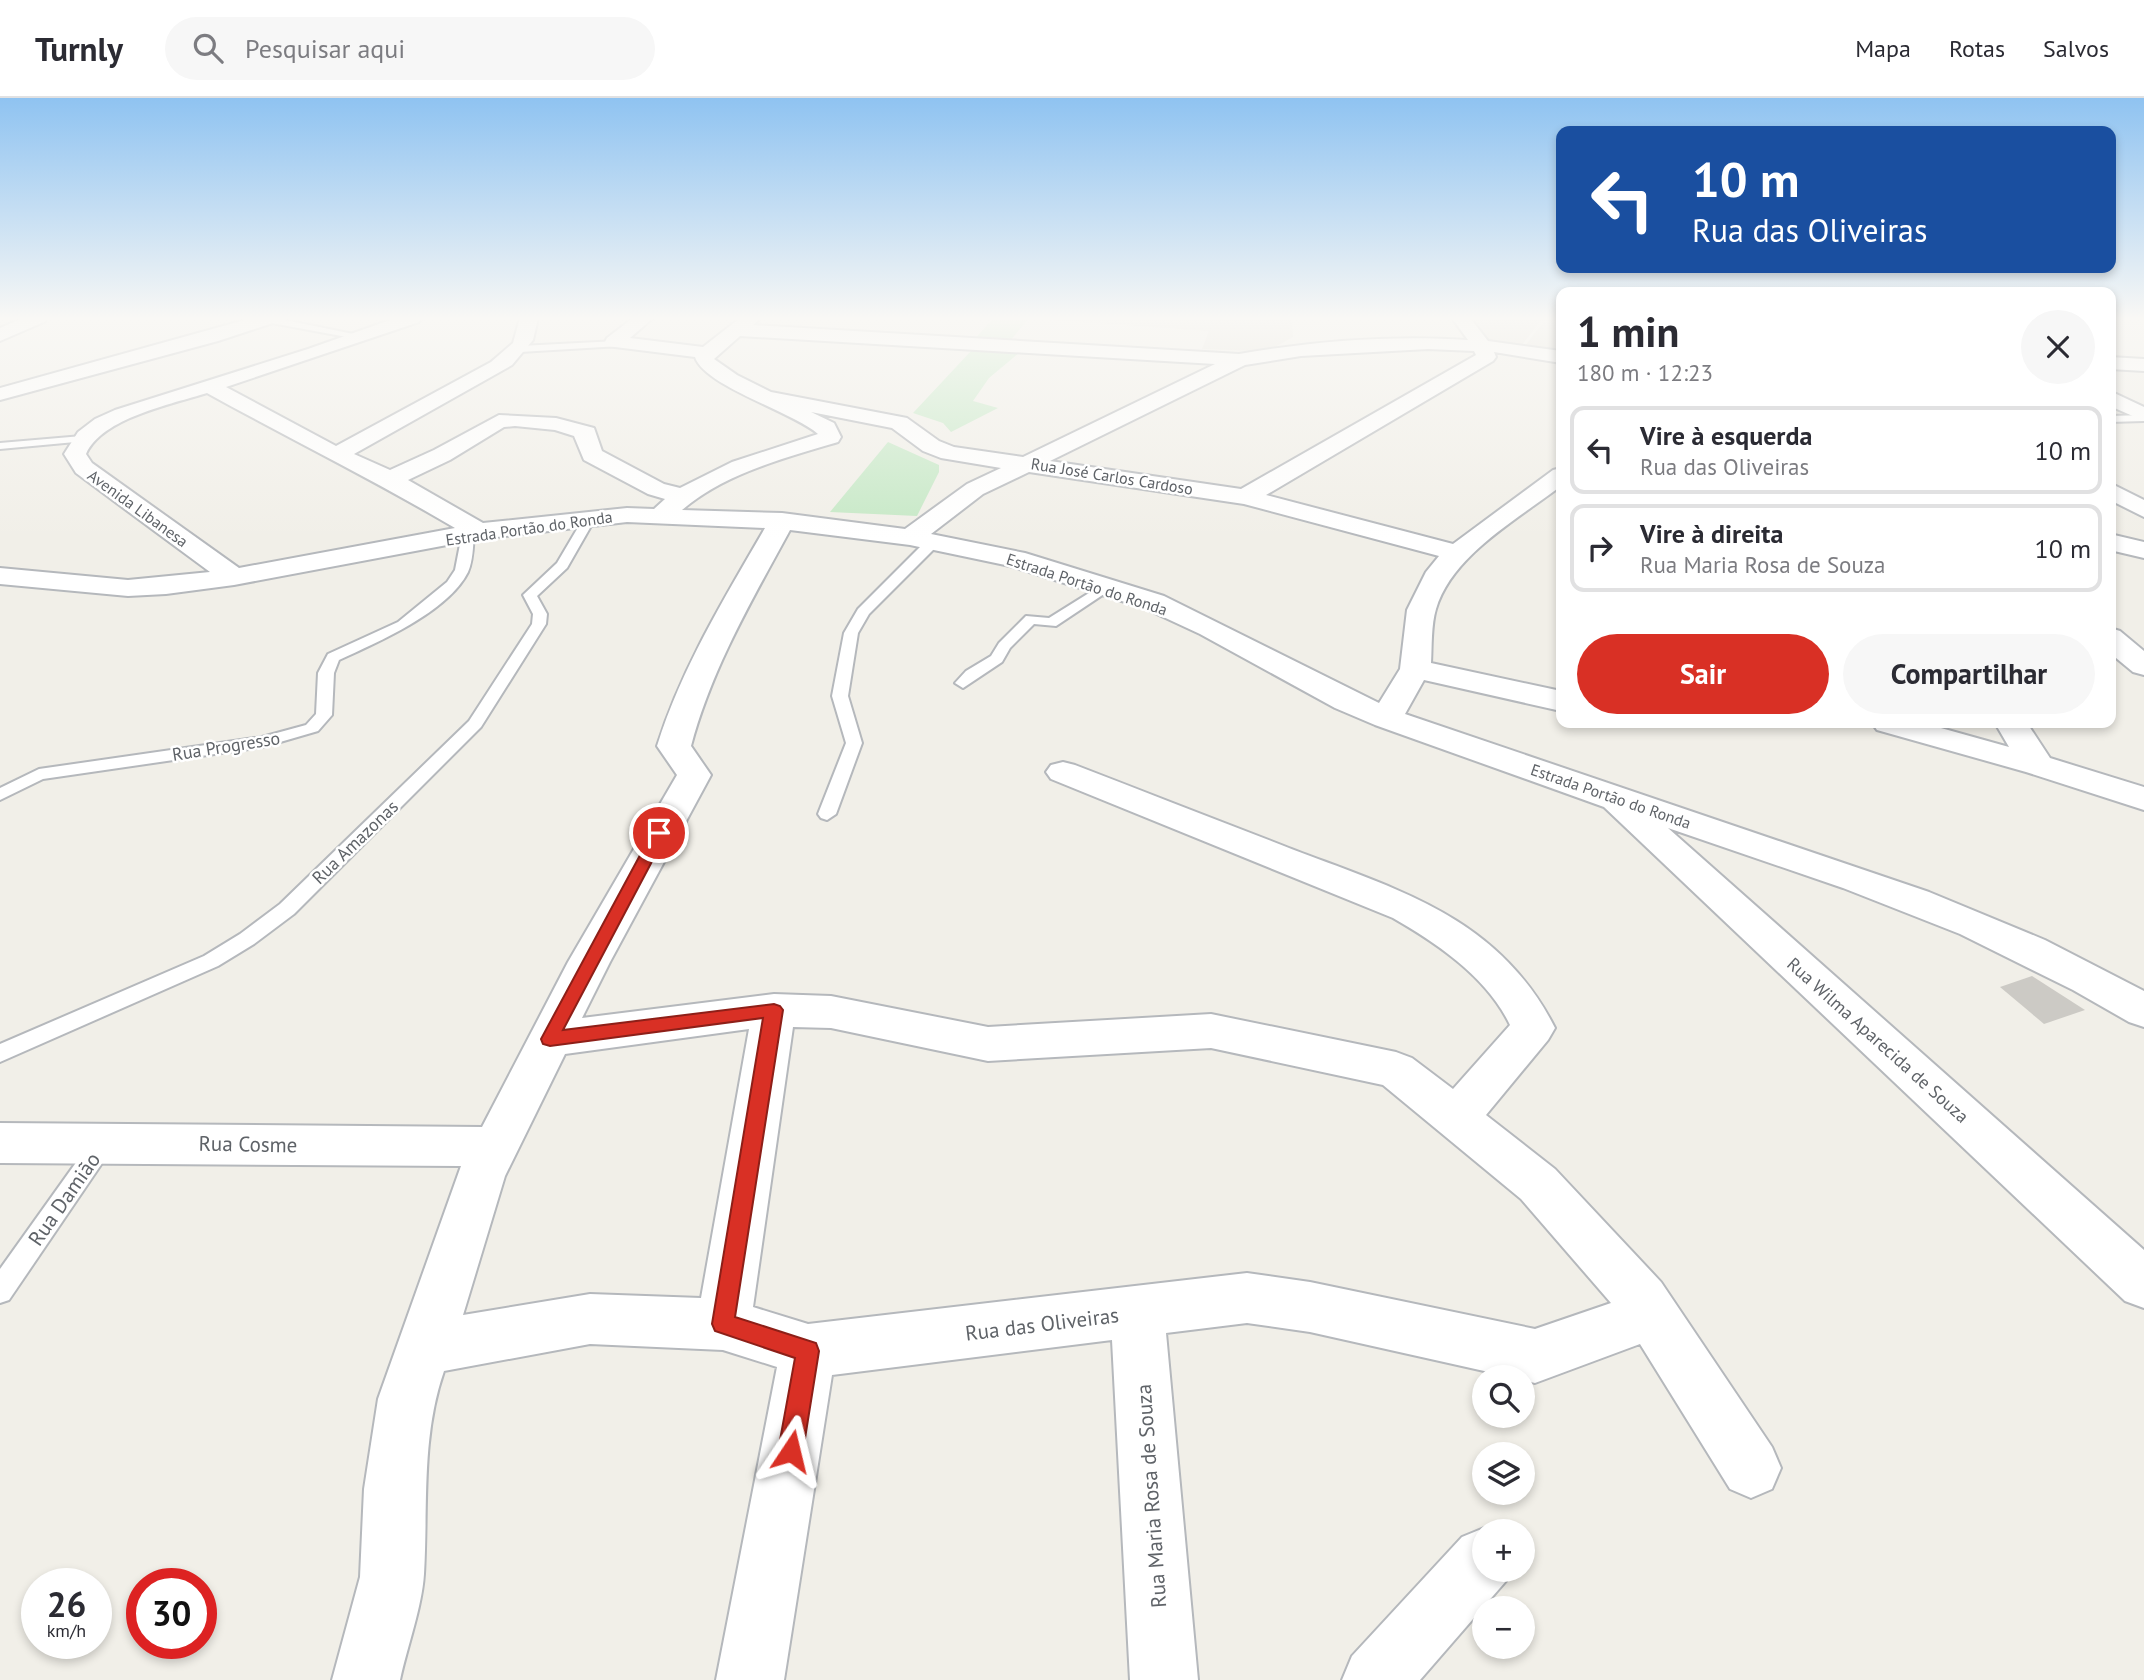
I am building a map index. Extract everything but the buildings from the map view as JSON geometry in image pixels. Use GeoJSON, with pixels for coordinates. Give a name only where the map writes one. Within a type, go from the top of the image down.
{"type":"FeatureCollection","features":[{"type":"Feature","properties":{"kind":"street"},"geometry":{"type":"LineString","coordinates":[[82,439],[129,412],[195,392]]}},
{"type":"Feature","properties":{"kind":"street"},"geometry":{"type":"LineString","coordinates":[[220,392],[336,455],[390,479],[473,533]]}},
{"type":"Feature","properties":{"kind":"street"},"geometry":{"type":"LineString","coordinates":[[336,455],[451,392]]}},
{"type":"Feature","properties":{"kind":"street"},"geometry":{"type":"LineString","coordinates":[[390,479],[442,455],[499,421],[515,420],[582,430],[586,433],[592,455],[656,489],[671,507],[749,465],[830,437],[826,428],[760,392]]}},
{"type":"Feature","properties":{"kind":"street"},"geometry":{"type":"LineString","coordinates":[[921,540],[975,489],[1175,392]]}},
{"type":"Feature","properties":{"kind":"street"},"geometry":{"type":"LineString","coordinates":[[1245,497],[1426,392]]}},
{"type":"Feature","properties":{"kind":"street","name":"Rua José Carlos Cardoso"},"geometry":{"type":"LineString","coordinates":[[772,398],[899,423],[938,450],[1245,497],[1457,553]]}},
{"type":"Feature","properties":{"kind":"street"},"geometry":{"type":"LineString","coordinates":[[2116,400],[2144,416]]}},
{"type":"Feature","properties":{"kind":"street","name":"Avenida Libanesa"},"geometry":{"type":"LineString","coordinates":[[82,439],[75,454],[84,468],[234,577]]}},
{"type":"Feature","properties":{"kind":"street"},"geometry":{"type":"LineString","coordinates":[[1386,718],[1415,669],[1421,610],[1432,584],[1457,553],[1556,485]]}},
{"type":"Feature","properties":{"kind":"street"},"geometry":{"type":"LineString","coordinates":[[2116,494],[2144,510]]}},
{"type":"Feature","properties":{"kind":"street","name":"Estrada Portão do Ronda"},"geometry":{"type":"LineString","coordinates":[[0,576],[128,587],[166,586],[234,577],[473,533],[627,515],[671,507],[921,540],[1016,559],[1154,602],[1210,628],[1346,701],[1386,718],[1923,902],[2012,939],[2095,981],[2144,1011]]}},
{"type":"Feature","properties":{"kind":"street"},"geometry":{"type":"LineString","coordinates":[[366,1680],[392,1577],[394,1489],[405,1399],[425,1348],[481,1176],[659,833],[694,775],[674,746],[682,713],[694,682],[782,521]]}},
{"type":"Feature","properties":{"kind":"street"},"geometry":{"type":"LineString","coordinates":[[2116,543],[2144,550]]}},
{"type":"Feature","properties":{"kind":"street"},"geometry":{"type":"LineString","coordinates":[[2116,642],[2144,666]]}},
{"type":"Feature","properties":{"kind":"street"},"geometry":{"type":"LineString","coordinates":[[1415,669],[1556,700]]}},
{"type":"Feature","properties":{"kind":"street"},"geometry":{"type":"LineString","coordinates":[[1906,728],[2038,765],[2144,799]]}},
{"type":"Feature","properties":{"kind":"street"},"geometry":{"type":"LineString","coordinates":[[2014,728],[2038,765]]}},
{"type":"Feature","properties":{"kind":"street"},"geometry":{"type":"LineString","coordinates":[[1063,772],[1407,909],[1436,924],[1475,954],[1524,1005],[1533,1028],[1456,1118]]}},
{"type":"Feature","properties":{"kind":"street","name":"Rua Wilma Aparecida de Souza"},"geometry":{"type":"LineString","coordinates":[[1611,797],[2144,1284]]}},
{"type":"Feature","properties":{"kind":"street"},"geometry":{"type":"LineString","coordinates":[[550,1039],[774,1010],[831,1012],[988,1044],[1211,1031],[1396,1070],[1538,1184],[1642,1298],[1751,1468]]}},
{"type":"Feature","properties":{"kind":"street"},"geometry":{"type":"LineString","coordinates":[[723,1324],[774,1010]]}},
{"type":"Feature","properties":{"kind":"street","name":"Rua Cosme"},"geometry":{"type":"LineString","coordinates":[[0,1143],[495,1147]]}},
{"type":"Feature","properties":{"kind":"street","name":"Rua das Oliveiras"},"geometry":{"type":"LineString","coordinates":[[425,1348],[590,1319],[723,1324],[808,1351],[1247,1298],[1310,1307],[1535,1356],[1652,1314]]}},
{"type":"Feature","properties":{"kind":"street","name":"Rua Maria Rosa de Souza"},"geometry":{"type":"LineString","coordinates":[[1137,1313],[1164,1680]]}},
{"type":"Feature","properties":{"kind":"street"},"geometry":{"type":"LineString","coordinates":[[750,1680],[808,1351]]}},
{"type":"Feature","properties":{"kind":"street"},"geometry":{"type":"LineString","coordinates":[[1376,1680],[1472,1572]]}},
{"type":"Feature","properties":{"kind":"lane"},"geometry":{"type":"LineString","coordinates":[[2116,418],[2144,416]]}},
{"type":"Feature","properties":{"kind":"lane"},"geometry":{"type":"LineString","coordinates":[[0,446],[82,439]]}},
{"type":"Feature","properties":{"kind":"lane","name":"Rua Amazonas"},"geometry":{"type":"LineString","coordinates":[[0,1053],[211,961],[247,939],[287,909],[475,724],[539,624],[540,614],[530,595],[562,565],[589,519]]}},
{"type":"Feature","properties":{"kind":"lane","name":"Rua Progresso"},"geometry":{"type":"LineString","coordinates":[[0,796],[39,774],[263,742],[312,728],[324,715],[326,673],[333,657],[403,625],[452,585],[462,570],[473,533]]}},
{"type":"Feature","properties":{"kind":"lane"},"geometry":{"type":"LineString","coordinates":[[827,814],[853,743],[840,696],[851,633],[863,612],[921,540]]}},
{"type":"Feature","properties":{"kind":"lane"},"geometry":{"type":"LineString","coordinates":[[963,683],[971,674],[997,659],[1004,646],[1031,619],[1051,623],[1105,587]]}},
{"type":"Feature","properties":{"kind":"lane","name":"Rua Damião"},"geometry":{"type":"LineString","coordinates":[[0,1291],[104,1142]]}},
{"type":"Feature","properties":{"kind":"green space"},"geometry":{"type":"Polygon","coordinates":[[[933,392],[979,392],[973,401],[998,408],[951,432],[943,423],[913,413],[933,392]]]}},
{"type":"Feature","properties":{"kind":"green space"},"geometry":{"type":"Polygon","coordinates":[[[888,442],[939,465],[939,472],[917,516],[830,512],[888,442]]]}},
{"type":"Feature","properties":{"kind":"route"},"geometry":{"type":"LineString","coordinates":[[659,833],[550,1039],[774,1010],[723,1324],[808,1351],[791,1451]]}}]}
